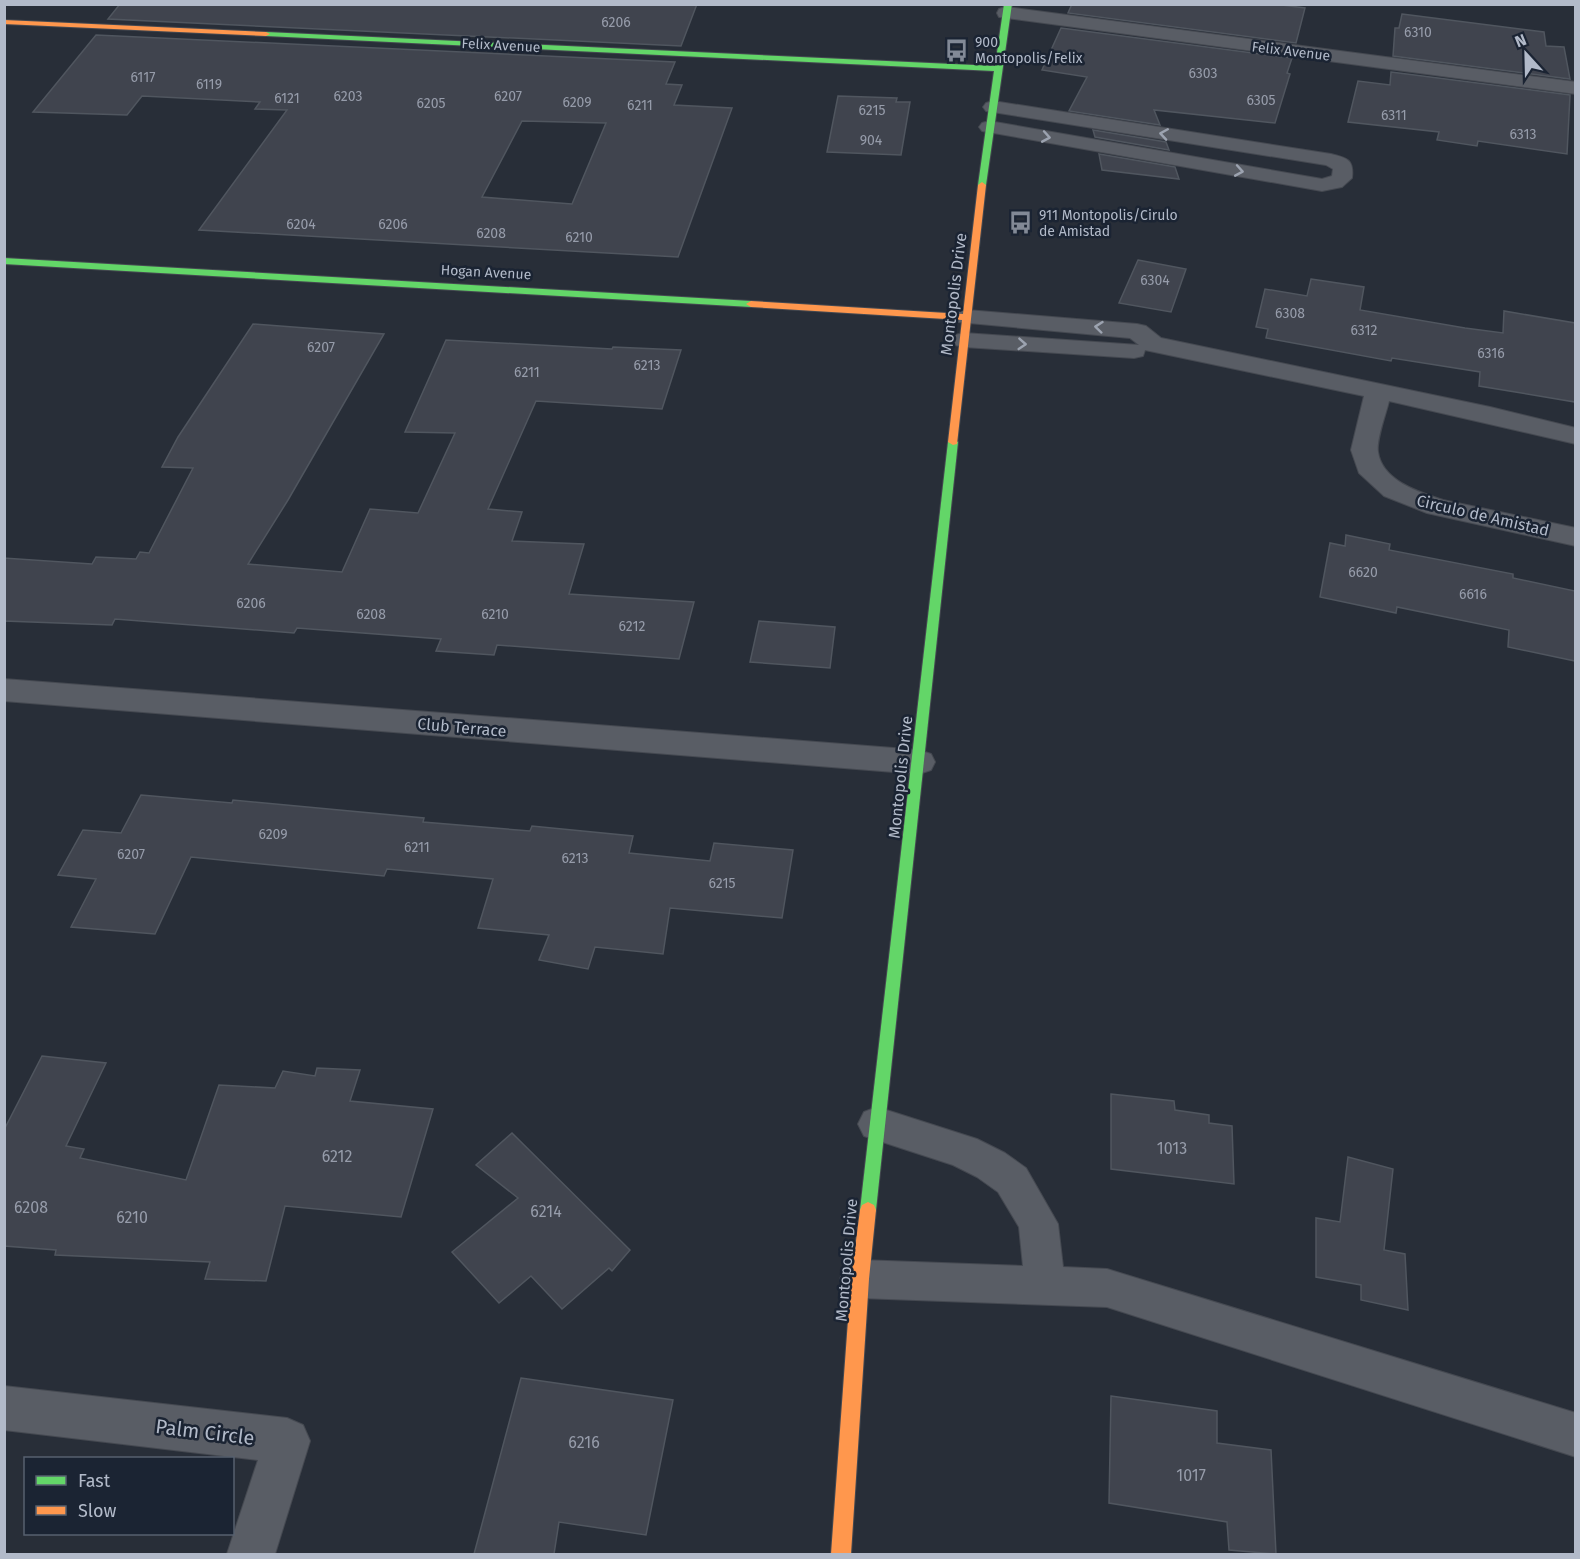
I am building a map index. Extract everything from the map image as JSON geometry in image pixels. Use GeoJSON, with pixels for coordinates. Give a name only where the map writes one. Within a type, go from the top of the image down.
{"type":"FeatureCollection","features":[{"type":"Feature","properties":{"kind":"street","name":"Montopolis Drive"},"geometry":{"type":"LineString","coordinates":[[841,1554],[860,1279],[919,762],[965,329],[989,127],[1007,9]]}},
{"type":"Feature","properties":{"kind":"street","name":"Felix Avenue"},"geometry":{"type":"LineString","coordinates":[[1007,9],[1575,88]]}},
{"type":"Feature","properties":{"kind":"street","name":"Felix Avenue"},"geometry":{"type":"LineString","coordinates":[[4,22],[998,69]]}},
{"type":"Feature","properties":{"kind":"street","name":"Hogan Avenue"},"geometry":{"type":"LineString","coordinates":[[4,261],[965,329]]}},
{"type":"Feature","properties":{"kind":"street"},"geometry":{"type":"LineString","coordinates":[[965,329],[1132,352],[1153,344],[1490,415],[1575,436]]}},
{"type":"Feature","properties":{"kind":"street","name":"Circulo de Amistad"},"geometry":{"type":"LineString","coordinates":[[1378,393],[1364,450],[1369,467],[1381,480],[1412,499],[1437,507],[1575,537]]}},
{"type":"Feature","properties":{"kind":"street","name":"Club Terrace"},"geometry":{"type":"LineString","coordinates":[[4,690],[919,762]]}},
{"type":"Feature","properties":{"kind":"street","name":"Palm Circle"},"geometry":{"type":"LineString","coordinates":[[4,1408],[287,1441],[251,1554]]}},
{"type":"Feature","properties":{"kind":"lane"},"geometry":{"type":"LineString","coordinates":[[989,127],[1322,185],[1335,183],[1342,178],[1342,166],[1331,160],[993,107]]}},
{"type":"Feature","properties":{"kind":"lane"},"geometry":{"type":"LineString","coordinates":[[877,1124],[963,1151],[992,1165],[1012,1180],[1038,1224],[1045,1286]]}},
{"type":"Feature","properties":{"kind":"lane"},"geometry":{"type":"LineString","coordinates":[[860,1279],[1107,1288],[1575,1435]]}},
{"type":"Feature","properties":{"kind":"building"},"geometry":{"type":"Polygon","coordinates":[[[120,4],[697,4],[681,46],[108,19],[120,4]]]}},
{"type":"Feature","properties":{"kind":"building"},"geometry":{"type":"Polygon","coordinates":[[[1072,4],[1274,4],[1305,8],[1296,43],[1068,13],[1072,4]]]}},
{"type":"Feature","properties":{"kind":"building"},"geometry":{"type":"Polygon","coordinates":[[[1402,14],[1544,32],[1546,46],[1564,47],[1570,79],[1393,56],[1395,28],[1399,28],[1402,14]]]}},
{"type":"Feature","properties":{"kind":"building"},"geometry":{"type":"Polygon","coordinates":[[[1061,28],[1292,58],[1287,73],[1290,74],[1275,123],[1154,110],[1160,125],[1069,111],[1087,77],[1042,70],[1061,28]]]}},
{"type":"Feature","properties":{"kind":"building"},"geometry":{"type":"Polygon","coordinates":[[[96,35],[675,62],[666,84],[682,85],[674,105],[732,108],[678,257],[199,230],[287,110],[255,109],[260,102],[142,96],[127,115],[33,112],[96,35]],[[522,121],[482,197],[572,204],[606,123],[522,121]]]}},
{"type":"Feature","properties":{"kind":"building"},"geometry":{"type":"Polygon","coordinates":[[[1391,72],[1570,95],[1567,154],[1478,141],[1477,146],[1437,140],[1439,132],[1348,122],[1358,81],[1390,85],[1391,72]]]}},
{"type":"Feature","properties":{"kind":"building"},"geometry":{"type":"Polygon","coordinates":[[[838,96],[897,98],[896,102],[910,102],[901,155],[827,152],[838,96]]]}},
{"type":"Feature","properties":{"kind":"building"},"geometry":{"type":"Polygon","coordinates":[[[1093,130],[1166,142],[1169,150],[1095,137],[1093,130]]]}},
{"type":"Feature","properties":{"kind":"building"},"geometry":{"type":"Polygon","coordinates":[[[1099,154],[1175,167],[1179,179],[1102,170],[1099,154]]]}},
{"type":"Feature","properties":{"kind":"building"},"geometry":{"type":"Polygon","coordinates":[[[1138,260],[1186,269],[1171,312],[1119,303],[1138,260]]]}},
{"type":"Feature","properties":{"kind":"building"},"geometry":{"type":"Polygon","coordinates":[[[1311,279],[1364,287],[1360,310],[1465,328],[1503,333],[1504,311],[1575,323],[1575,402],[1479,386],[1480,372],[1392,358],[1391,361],[1266,338],[1268,329],[1256,327],[1265,289],[1307,296],[1311,279]]]}},
{"type":"Feature","properties":{"kind":"building"},"geometry":{"type":"Polygon","coordinates":[[[253,324],[384,334],[288,500],[248,564],[342,572],[370,509],[418,513],[455,433],[405,432],[446,340],[612,349],[613,347],[681,350],[662,409],[536,401],[488,509],[522,512],[512,541],[584,544],[569,594],[694,602],[679,659],[497,645],[494,655],[436,651],[441,639],[297,628],[294,633],[115,619],[112,625],[4,621],[4,558],[92,564],[96,557],[136,559],[140,552],[149,553],[193,468],[162,467],[178,437],[253,324]]]}},
{"type":"Feature","properties":{"kind":"building"},"geometry":{"type":"Polygon","coordinates":[[[1346,535],[1390,544],[1389,550],[1513,574],[1513,578],[1575,591],[1575,661],[1508,647],[1509,630],[1397,607],[1396,613],[1320,597],[1330,543],[1345,546],[1346,535]]]}},
{"type":"Feature","properties":{"kind":"building"},"geometry":{"type":"Polygon","coordinates":[[[759,621],[835,627],[830,668],[750,662],[759,621]]]}},
{"type":"Feature","properties":{"kind":"building"},"geometry":{"type":"Polygon","coordinates":[[[141,795],[232,803],[233,800],[424,818],[423,822],[530,831],[532,826],[633,836],[629,853],[710,861],[714,843],[793,850],[782,918],[670,908],[663,954],[595,947],[588,969],[539,960],[549,935],[478,928],[493,879],[387,869],[384,876],[191,857],[155,934],[71,927],[96,879],[58,875],[83,830],[121,833],[141,795]]]}},
{"type":"Feature","properties":{"kind":"building"},"geometry":{"type":"Polygon","coordinates":[[[42,1056],[106,1063],[66,1146],[84,1149],[80,1158],[186,1180],[219,1085],[275,1088],[283,1071],[315,1076],[317,1068],[360,1070],[350,1101],[433,1109],[401,1217],[285,1206],[266,1281],[205,1279],[210,1262],[55,1255],[56,1250],[4,1246],[4,1130],[42,1056]]]}},
{"type":"Feature","properties":{"kind":"building"},"geometry":{"type":"Polygon","coordinates":[[[1111,1094],[1174,1101],[1175,1110],[1209,1115],[1209,1123],[1232,1126],[1234,1184],[1111,1169],[1111,1094]]]}},
{"type":"Feature","properties":{"kind":"building"},"geometry":{"type":"Polygon","coordinates":[[[512,1133],[630,1250],[612,1271],[609,1268],[562,1309],[531,1276],[499,1303],[452,1252],[518,1198],[476,1165],[512,1133]]]}},
{"type":"Feature","properties":{"kind":"building"},"geometry":{"type":"Polygon","coordinates":[[[1348,1157],[1393,1169],[1384,1250],[1405,1254],[1408,1310],[1361,1300],[1361,1285],[1316,1277],[1316,1218],[1340,1222],[1348,1157]]]}},
{"type":"Feature","properties":{"kind":"building"},"geometry":{"type":"Polygon","coordinates":[[[521,1378],[673,1400],[646,1535],[559,1522],[554,1554],[474,1554],[521,1378]]]}},
{"type":"Feature","properties":{"kind":"building"},"geometry":{"type":"Polygon","coordinates":[[[1111,1396],[1217,1411],[1217,1443],[1271,1450],[1276,1554],[1229,1550],[1227,1522],[1109,1503],[1111,1396]]]}},
{"type":"Feature","properties":{"kind":"traffic: fast"},"geometry":{"type":"LineString","coordinates":[[982,185],[1008,4]]}},
{"type":"Feature","properties":{"kind":"traffic: fast"},"geometry":{"type":"LineString","coordinates":[[266,34],[998,69]]}},
{"type":"Feature","properties":{"kind":"traffic: fast"},"geometry":{"type":"LineString","coordinates":[[4,261],[751,304]]}},
{"type":"Feature","properties":{"kind":"traffic: fast"},"geometry":{"type":"LineString","coordinates":[[868,1210],[953,442]]}},
{"type":"Feature","properties":{"kind":"traffic: slow"},"geometry":{"type":"LineString","coordinates":[[4,22],[266,34]]}},
{"type":"Feature","properties":{"kind":"traffic: slow"},"geometry":{"type":"LineString","coordinates":[[953,442],[982,185]]}},
{"type":"Feature","properties":{"kind":"traffic: slow"},"geometry":{"type":"LineString","coordinates":[[751,304],[967,317]]}},
{"type":"Feature","properties":{"kind":"traffic: slow"},"geometry":{"type":"LineString","coordinates":[[841,1554],[860,1279],[868,1210]]}},
{"type":"Feature","properties":{"kind":"place","name":"900 Montopolis/Felix"},"geometry":{"type":"Point","coordinates":[957,50]}},
{"type":"Feature","properties":{"kind":"place","name":"911 Montopolis/Cirulo de Amistad"},"geometry":{"type":"Point","coordinates":[1021,223]}}]}
